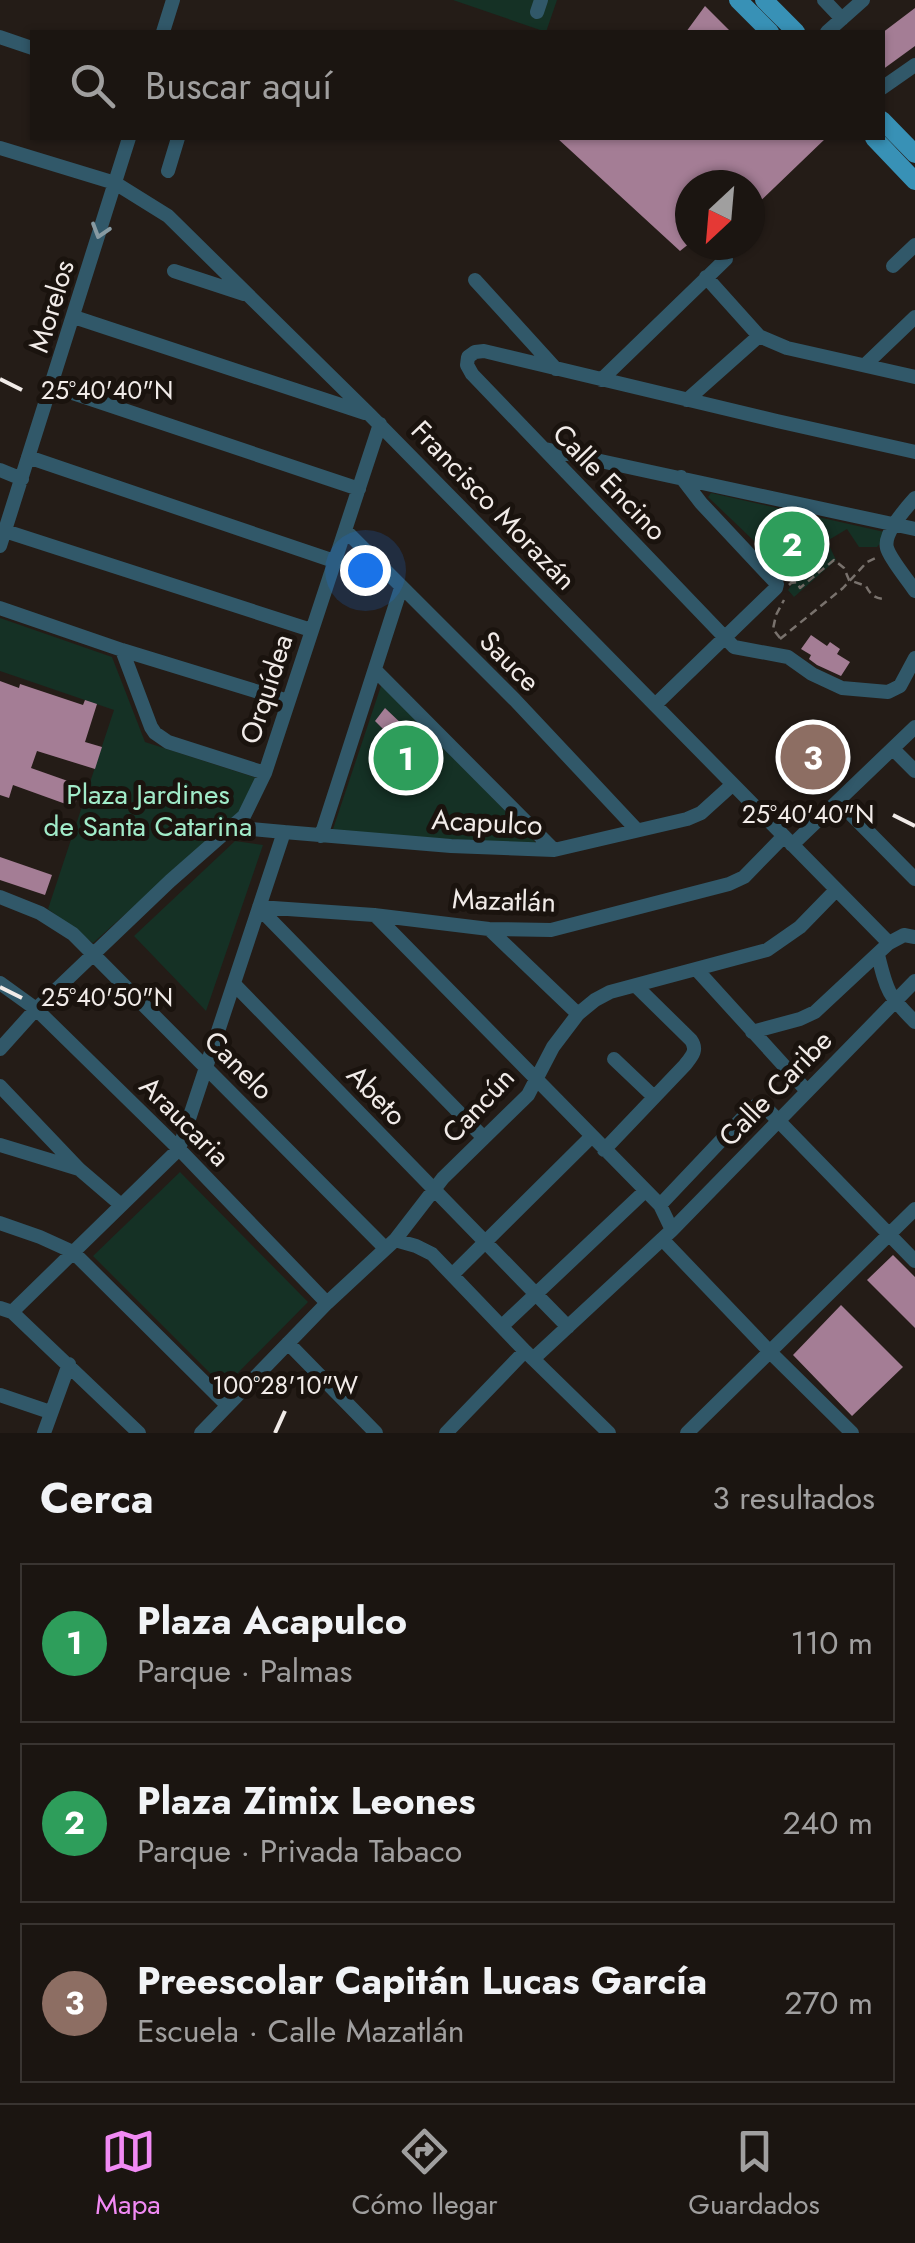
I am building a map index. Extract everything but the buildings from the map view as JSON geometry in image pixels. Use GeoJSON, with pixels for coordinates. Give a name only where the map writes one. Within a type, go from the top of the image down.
{"type":"FeatureCollection","features":[{"type":"Feature","properties":{"kind":"main road"},"geometry":{"type":"LineString","coordinates":[[738,0],[768,30]]}},
{"type":"Feature","properties":{"kind":"main road"},"geometry":{"type":"LineString","coordinates":[[764,0],[794,30]]}},
{"type":"Feature","properties":{"kind":"main road"},"geometry":{"type":"LineString","coordinates":[[885,123],[915,154]]}},
{"type":"Feature","properties":{"kind":"main road"},"geometry":{"type":"LineString","coordinates":[[876,140],[915,180]]}},
{"type":"Feature","properties":{"kind":"street"},"geometry":{"type":"LineString","coordinates":[[164,30],[174,0]]}},
{"type":"Feature","properties":{"kind":"street"},"geometry":{"type":"LineString","coordinates":[[824,0],[842,19]]}},
{"type":"Feature","properties":{"kind":"street"},"geometry":{"type":"LineString","coordinates":[[829,30],[863,0]]}},
{"type":"Feature","properties":{"kind":"street"},"geometry":{"type":"LineString","coordinates":[[0,37],[30,47]]}},
{"type":"Feature","properties":{"kind":"street"},"geometry":{"type":"LineString","coordinates":[[885,86],[915,65]]}},
{"type":"Feature","properties":{"kind":"street","name":"Morelos"},"geometry":{"type":"LineString","coordinates":[[2,538],[128,140]]}},
{"type":"Feature","properties":{"kind":"street"},"geometry":{"type":"LineString","coordinates":[[168,171],[177,140]]}},
{"type":"Feature","properties":{"kind":"street","name":"Francisco Morazán"},"geometry":{"type":"LineString","coordinates":[[0,148],[115,183],[168,216],[375,420],[889,943]]}},
{"type":"Feature","properties":{"kind":"street"},"geometry":{"type":"LineString","coordinates":[[894,266],[915,245]]}},
{"type":"Feature","properties":{"kind":"street"},"geometry":{"type":"LineString","coordinates":[[602,380],[724,260]]}},
{"type":"Feature","properties":{"kind":"street"},"geometry":{"type":"LineString","coordinates":[[174,271],[249,296]]}},
{"type":"Feature","properties":{"kind":"street"},"geometry":{"type":"LineString","coordinates":[[706,277],[759,336],[786,348],[915,376]]}},
{"type":"Feature","properties":{"kind":"street"},"geometry":{"type":"LineString","coordinates":[[475,280],[557,369],[915,452]]}},
{"type":"Feature","properties":{"kind":"street"},"geometry":{"type":"LineString","coordinates":[[74,317],[375,420]]}},
{"type":"Feature","properties":{"kind":"street"},"geometry":{"type":"LineString","coordinates":[[866,364],[915,317]]}},
{"type":"Feature","properties":{"kind":"street"},"geometry":{"type":"LineString","coordinates":[[688,400],[759,336]]}},
{"type":"Feature","properties":{"kind":"street","name":"Calle Encino"},"geometry":{"type":"LineString","coordinates":[[557,369],[484,351],[468,357],[466,365],[726,638]]}},
{"type":"Feature","properties":{"kind":"street"},"geometry":{"type":"LineString","coordinates":[[52,386],[359,489]]}},
{"type":"Feature","properties":{"kind":"street","name":"Orquídea"},"geometry":{"type":"LineString","coordinates":[[0,1049],[36,1009],[244,816],[265,773],[359,489],[375,420]]}},
{"type":"Feature","properties":{"kind":"street"},"geometry":{"type":"LineString","coordinates":[[544,450],[915,529]]}},
{"type":"Feature","properties":{"kind":"street"},"geometry":{"type":"LineString","coordinates":[[28,457],[334,561]]}},
{"type":"Feature","properties":{"kind":"street"},"geometry":{"type":"LineString","coordinates":[[0,470],[22,479]]}},
{"type":"Feature","properties":{"kind":"street"},"geometry":{"type":"LineString","coordinates":[[656,706],[777,584],[680,477]]}},
{"type":"Feature","properties":{"kind":"street"},"geometry":{"type":"LineString","coordinates":[[915,498],[902,512],[887,540],[887,549],[915,590]]}},
{"type":"Feature","properties":{"kind":"street","name":"Sauce"},"geometry":{"type":"LineString","coordinates":[[344,530],[637,830]]}},
{"type":"Feature","properties":{"kind":"street"},"geometry":{"type":"LineString","coordinates":[[2,538],[311,630]]}},
{"type":"Feature","properties":{"kind":"street"},"geometry":{"type":"LineString","coordinates":[[321,836],[401,588]]}},
{"type":"Feature","properties":{"kind":"street"},"geometry":{"type":"LineString","coordinates":[[0,608],[288,702]]}},
{"type":"Feature","properties":{"kind":"street"},"geometry":{"type":"LineString","coordinates":[[726,638],[734,647],[788,658],[842,688],[888,692],[900,686],[915,658]]}},
{"type":"Feature","properties":{"kind":"street"},"geometry":{"type":"LineString","coordinates":[[122,650],[154,733],[168,742],[265,773]]}},
{"type":"Feature","properties":{"kind":"street"},"geometry":{"type":"LineString","coordinates":[[376,671],[554,850]]}},
{"type":"Feature","properties":{"kind":"street","name":"Mazatlán"},"geometry":{"type":"LineString","coordinates":[[259,907],[551,930],[729,884],[744,877],[838,801],[915,727]]}},
{"type":"Feature","properties":{"kind":"street"},"geometry":{"type":"LineString","coordinates":[[893,749],[915,771]]}},
{"type":"Feature","properties":{"kind":"street","name":"Acapulco"},"geometry":{"type":"LineString","coordinates":[[230,827],[452,846],[554,850],[687,819],[701,813],[732,785]]}},
{"type":"Feature","properties":{"kind":"street"},"geometry":{"type":"LineString","coordinates":[[838,801],[915,878]]}},
{"type":"Feature","properties":{"kind":"street"},"geometry":{"type":"LineString","coordinates":[[139,1433],[6,1310],[73,1252],[179,1149],[284,832]]}},
{"type":"Feature","properties":{"kind":"street","name":"Cancún"},"geometry":{"type":"LineString","coordinates":[[201,1433],[326,1303],[390,1244],[443,1178],[528,1095],[552,1048],[578,1014],[610,992],[768,950],[800,927],[836,890]]}},
{"type":"Feature","properties":{"kind":"street","name":"Canelo"},"geometry":{"type":"LineString","coordinates":[[0,898],[40,913],[94,954],[206,1068],[390,1244],[416,1246],[432,1254],[609,1433]]}},
{"type":"Feature","properties":{"kind":"street"},"geometry":{"type":"LineString","coordinates":[[259,907],[483,1137]]}},
{"type":"Feature","properties":{"kind":"street"},"geometry":{"type":"LineString","coordinates":[[374,915],[660,1204],[666,1235],[770,1352],[852,1433]]}},
{"type":"Feature","properties":{"kind":"street"},"geometry":{"type":"LineString","coordinates":[[489,928],[578,1014]]}},
{"type":"Feature","properties":{"kind":"street"},"geometry":{"type":"LineString","coordinates":[[752,1032],[815,1012],[889,943],[904,935],[915,937]]}},
{"type":"Feature","properties":{"kind":"street"},"geometry":{"type":"LineString","coordinates":[[878,955],[886,988],[915,1022]]}},
{"type":"Feature","properties":{"kind":"street"},"geometry":{"type":"LineString","coordinates":[[697,970],[807,1090]]}},
{"type":"Feature","properties":{"kind":"street","name":"Calle Caribe"},"geometry":{"type":"LineString","coordinates":[[446,1433],[666,1235],[915,981]]}},
{"type":"Feature","properties":{"kind":"street","name":"Araucaria"},"geometry":{"type":"LineString","coordinates":[[0,983],[36,1009],[179,1149],[326,1303]]}},
{"type":"Feature","properties":{"kind":"street","name":"Abeto"},"geometry":{"type":"LineString","coordinates":[[234,984],[568,1327]]}},
{"type":"Feature","properties":{"kind":"street"},"geometry":{"type":"LineString","coordinates":[[604,1150],[694,1052],[691,1040],[636,986]]}},
{"type":"Feature","properties":{"kind":"street"},"geometry":{"type":"LineString","coordinates":[[614,1060],[654,1098]]}},
{"type":"Feature","properties":{"kind":"street"},"geometry":{"type":"LineString","coordinates":[[0,1086],[79,1169],[120,1205]]}},
{"type":"Feature","properties":{"kind":"street"},"geometry":{"type":"LineString","coordinates":[[660,1204],[756,1106],[765,1107],[915,1262]]}},
{"type":"Feature","properties":{"kind":"street"},"geometry":{"type":"LineString","coordinates":[[453,1274],[590,1136]]}},
{"type":"Feature","properties":{"kind":"street"},"geometry":{"type":"LineString","coordinates":[[0,1144],[79,1169]]}},
{"type":"Feature","properties":{"kind":"street"},"geometry":{"type":"LineString","coordinates":[[502,1326],[645,1191]]}},
{"type":"Feature","properties":{"kind":"street"},"geometry":{"type":"LineString","coordinates":[[687,1433],[915,1209]]}},
{"type":"Feature","properties":{"kind":"street"},"geometry":{"type":"LineString","coordinates":[[0,1223],[73,1252],[227,1405]]}},
{"type":"Feature","properties":{"kind":"street"},"geometry":{"type":"LineString","coordinates":[[288,1342],[376,1433]]}},
{"type":"Feature","properties":{"kind":"street"},"geometry":{"type":"LineString","coordinates":[[44,1433],[68,1364]]}},
{"type":"Feature","properties":{"kind":"street"},"geometry":{"type":"LineString","coordinates":[[0,1395],[50,1412]]}},
{"type":"Feature","properties":{"kind":"path"},"geometry":{"type":"LineString","coordinates":[[780,639],[843,588],[866,562],[887,549]]}},
{"type":"Feature","properties":{"kind":"path"},"geometry":{"type":"LineString","coordinates":[[788,658],[773,629],[784,601],[780,594],[791,582],[797,582],[800,588],[834,560],[844,568],[849,580],[866,586],[878,599],[887,599]]}},
{"type":"Feature","properties":{"kind":"green space"},"geometry":{"type":"Polygon","coordinates":[[[453,0],[557,0],[547,30],[453,0]]]}},
{"type":"Feature","properties":{"kind":"green space"},"geometry":{"type":"Polygon","coordinates":[[[711,493],[889,533],[877,547],[859,547],[847,529],[827,541],[836,560],[794,597],[788,590],[795,580],[708,497],[711,493]]]}},
{"type":"Feature","properties":{"kind":"green space","name":"Plaza Jardines de Santa Catarina"},"geometry":{"type":"Polygon","coordinates":[[[0,618],[112,657],[145,742],[257,778],[240,811],[93,943],[48,909],[114,710],[0,671],[0,618]]]}},
{"type":"Feature","properties":{"kind":"green space"},"geometry":{"type":"Polygon","coordinates":[[[382,683],[537,844],[332,832],[382,683]]]}},
{"type":"Feature","properties":{"kind":"green space"},"geometry":{"type":"Polygon","coordinates":[[[235,841],[263,845],[206,1011],[134,936],[235,841]]]}},
{"type":"Feature","properties":{"kind":"green space"},"geometry":{"type":"Polygon","coordinates":[[[180,1172],[308,1302],[224,1387],[93,1256],[180,1172]]]}},
{"type":"Feature","properties":{"kind":"place","name":"Plaza Zimix Leones"},"geometry":{"type":"Point","coordinates":[792,544]}},
{"type":"Feature","properties":{"kind":"place","name":"Preescolar Capitán Lucas García"},"geometry":{"type":"Point","coordinates":[813,757]}},
{"type":"Feature","properties":{"kind":"place","name":"Plaza Acapulco"},"geometry":{"type":"Point","coordinates":[406,758]}}]}
